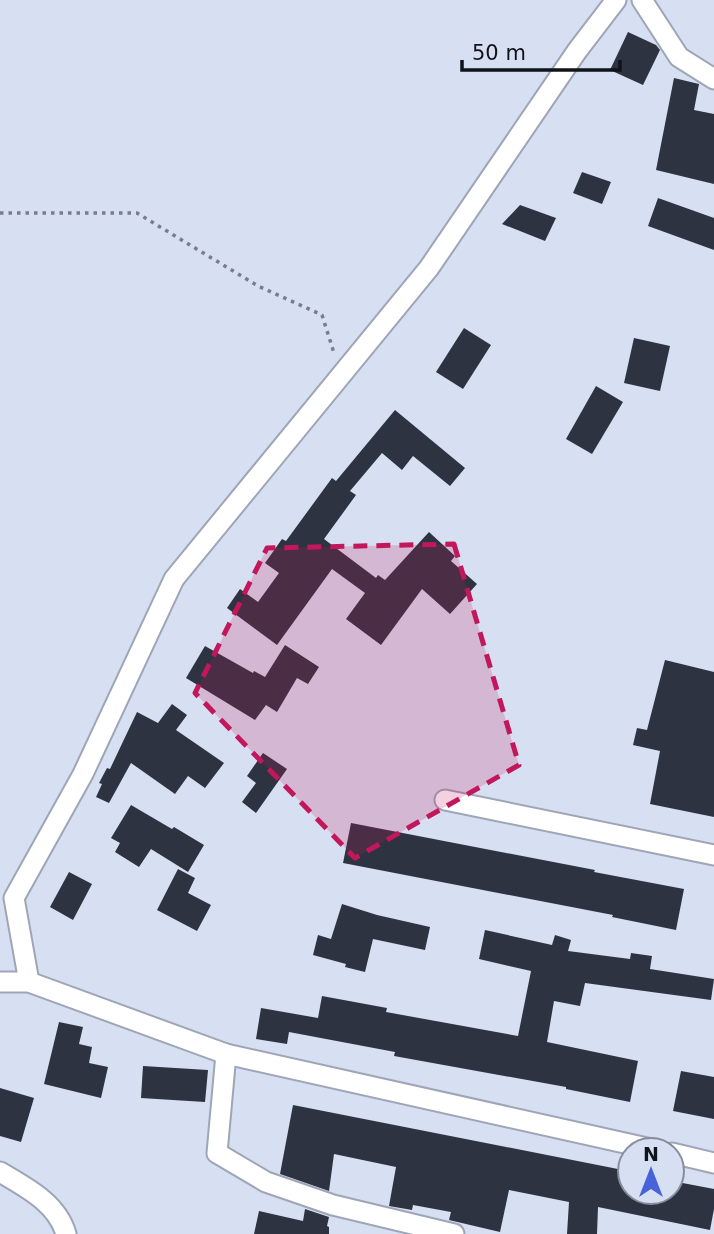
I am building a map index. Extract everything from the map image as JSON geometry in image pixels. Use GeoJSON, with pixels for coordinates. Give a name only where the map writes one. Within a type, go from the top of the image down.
{"type":"FeatureCollection","features":[{"type":"Feature","properties":{"kind":"street"},"geometry":{"type":"LineString","coordinates":[[29,982],[14,898],[83,774],[174,579],[429,268],[577,51],[616,0]]}},
{"type":"Feature","properties":{"kind":"street"},"geometry":{"type":"LineString","coordinates":[[642,0],[680,57],[714,79]]}},
{"type":"Feature","properties":{"kind":"street"},"geometry":{"type":"LineString","coordinates":[[445,800],[714,855]]}},
{"type":"Feature","properties":{"kind":"street"},"geometry":{"type":"LineString","coordinates":[[0,982],[29,982],[226,1054],[616,1141]]}},
{"type":"Feature","properties":{"kind":"street"},"geometry":{"type":"LineString","coordinates":[[226,1054],[217,1153],[266,1182],[333,1205],[454,1234]]}},
{"type":"Feature","properties":{"kind":"street"},"geometry":{"type":"LineString","coordinates":[[686,1156],[714,1163]]}},
{"type":"Feature","properties":{"kind":"street"},"geometry":{"type":"LineString","coordinates":[[0,1172],[33,1191],[61,1218],[66,1234]]}},
{"type":"Feature","properties":{"kind":"path"},"geometry":{"type":"LineString","coordinates":[[0,213],[136,213],[258,286],[322,315],[340,375]]}},
{"type":"Feature","properties":{"kind":"highlighted area"},"geometry":{"type":"Polygon","coordinates":[[[454,544],[519,765],[355,858],[195,693],[267,548],[454,544]]]}},
{"type":"Feature","properties":{"kind":"building"},"geometry":{"type":"Polygon","coordinates":[[[628,32],[656,45],[660,50],[643,85],[610,70],[628,32]]]}},
{"type":"Feature","properties":{"kind":"building"},"geometry":{"type":"Polygon","coordinates":[[[674,78],[699,84],[694,110],[714,114],[714,184],[656,170],[674,78]]]}},
{"type":"Feature","properties":{"kind":"building"},"geometry":{"type":"Polygon","coordinates":[[[582,172],[611,182],[602,204],[573,193],[582,172]]]}},
{"type":"Feature","properties":{"kind":"building"},"geometry":{"type":"Polygon","coordinates":[[[658,198],[714,218],[714,250],[648,226],[658,198]]]}},
{"type":"Feature","properties":{"kind":"building"},"geometry":{"type":"Polygon","coordinates":[[[520,205],[556,218],[545,241],[502,224],[520,205]]]}},
{"type":"Feature","properties":{"kind":"building"},"geometry":{"type":"Polygon","coordinates":[[[464,328],[491,345],[463,389],[436,372],[464,328]]]}},
{"type":"Feature","properties":{"kind":"building"},"geometry":{"type":"Polygon","coordinates":[[[634,338],[670,346],[660,391],[624,383],[634,338]]]}},
{"type":"Feature","properties":{"kind":"building"},"geometry":{"type":"Polygon","coordinates":[[[596,386],[623,402],[592,454],[566,439],[596,386]]]}},
{"type":"Feature","properties":{"kind":"building"},"geometry":{"type":"Polygon","coordinates":[[[395,410],[465,468],[450,486],[413,456],[402,470],[382,453],[350,491],[356,495],[324,539],[376,578],[378,575],[385,580],[429,532],[455,556],[451,561],[477,584],[450,614],[422,589],[381,645],[346,619],[365,593],[332,569],[277,645],[227,608],[240,589],[258,602],[279,573],[265,563],[282,539],[286,541],[332,478],[336,481],[395,410]]]}},
{"type":"Feature","properties":{"kind":"building"},"geometry":{"type":"Polygon","coordinates":[[[285,645],[319,667],[308,684],[297,678],[277,712],[266,705],[255,720],[186,678],[205,646],[265,677],[285,645]]]}},
{"type":"Feature","properties":{"kind":"building"},"geometry":{"type":"Polygon","coordinates":[[[665,660],[714,672],[714,817],[650,804],[660,751],[633,745],[637,728],[647,730],[665,660]]]}},
{"type":"Feature","properties":{"kind":"building"},"geometry":{"type":"Polygon","coordinates":[[[172,704],[187,715],[176,730],[224,763],[205,788],[188,776],[175,794],[131,763],[109,803],[96,797],[102,784],[99,783],[107,768],[110,769],[137,712],[158,723],[172,704]]]}},
{"type":"Feature","properties":{"kind":"building"},"geometry":{"type":"Polygon","coordinates":[[[263,753],[287,769],[256,813],[242,802],[256,783],[247,776],[263,753]]]}},
{"type":"Feature","properties":{"kind":"building"},"geometry":{"type":"Polygon","coordinates":[[[131,805],[204,845],[188,872],[151,849],[139,867],[115,852],[120,843],[111,838],[131,805]]]}},
{"type":"Feature","properties":{"kind":"building"},"geometry":{"type":"Polygon","coordinates":[[[351,823],[684,889],[676,930],[612,917],[613,915],[343,863],[351,823]]]}},
{"type":"Feature","properties":{"kind":"building"},"geometry":{"type":"Polygon","coordinates":[[[178,869],[195,878],[188,893],[211,905],[197,931],[157,910],[178,869]]]}},
{"type":"Feature","properties":{"kind":"building"},"geometry":{"type":"Polygon","coordinates":[[[69,872],[92,884],[73,920],[50,907],[69,872]]]}},
{"type":"Feature","properties":{"kind":"building"},"geometry":{"type":"Polygon","coordinates":[[[342,904],[430,927],[425,950],[373,939],[365,972],[313,955],[318,935],[331,939],[342,904]]]}},
{"type":"Feature","properties":{"kind":"building"},"geometry":{"type":"Polygon","coordinates":[[[485,930],[552,945],[555,935],[571,940],[568,951],[630,959],[631,953],[652,956],[650,969],[714,979],[711,1000],[585,983],[580,1006],[554,1001],[547,1042],[638,1061],[630,1102],[566,1087],[394,1056],[395,1052],[289,1032],[287,1044],[256,1039],[261,1008],[318,1018],[322,996],[387,1008],[386,1012],[518,1036],[531,971],[479,959],[485,930]]]}},
{"type":"Feature","properties":{"kind":"building"},"geometry":{"type":"Polygon","coordinates":[[[59,1022],[83,1027],[79,1044],[92,1047],[89,1063],[108,1067],[101,1098],[44,1084],[59,1022]]]}},
{"type":"Feature","properties":{"kind":"building"},"geometry":{"type":"Polygon","coordinates":[[[143,1066],[208,1070],[205,1102],[141,1098],[143,1066]]]}},
{"type":"Feature","properties":{"kind":"building"},"geometry":{"type":"Polygon","coordinates":[[[681,1071],[714,1077],[714,1119],[673,1111],[681,1071]]]}},
{"type":"Feature","properties":{"kind":"building"},"geometry":{"type":"Polygon","coordinates":[[[0,1088],[34,1098],[21,1142],[0,1136],[0,1088]]]}},
{"type":"Feature","properties":{"kind":"building"},"geometry":{"type":"Polygon","coordinates":[[[293,1105],[616,1169],[616,1206],[686,1206],[686,1184],[714,1189],[714,1209],[710,1230],[598,1207],[597,1234],[567,1234],[569,1202],[509,1190],[500,1232],[449,1220],[451,1212],[413,1205],[412,1210],[389,1206],[396,1167],[334,1154],[329,1191],[280,1174],[293,1105]]]}},
{"type":"Feature","properties":{"kind":"building"},"geometry":{"type":"Polygon","coordinates":[[[305,1209],[329,1217],[329,1234],[254,1234],[259,1211],[303,1221],[305,1209]]]}}]}
